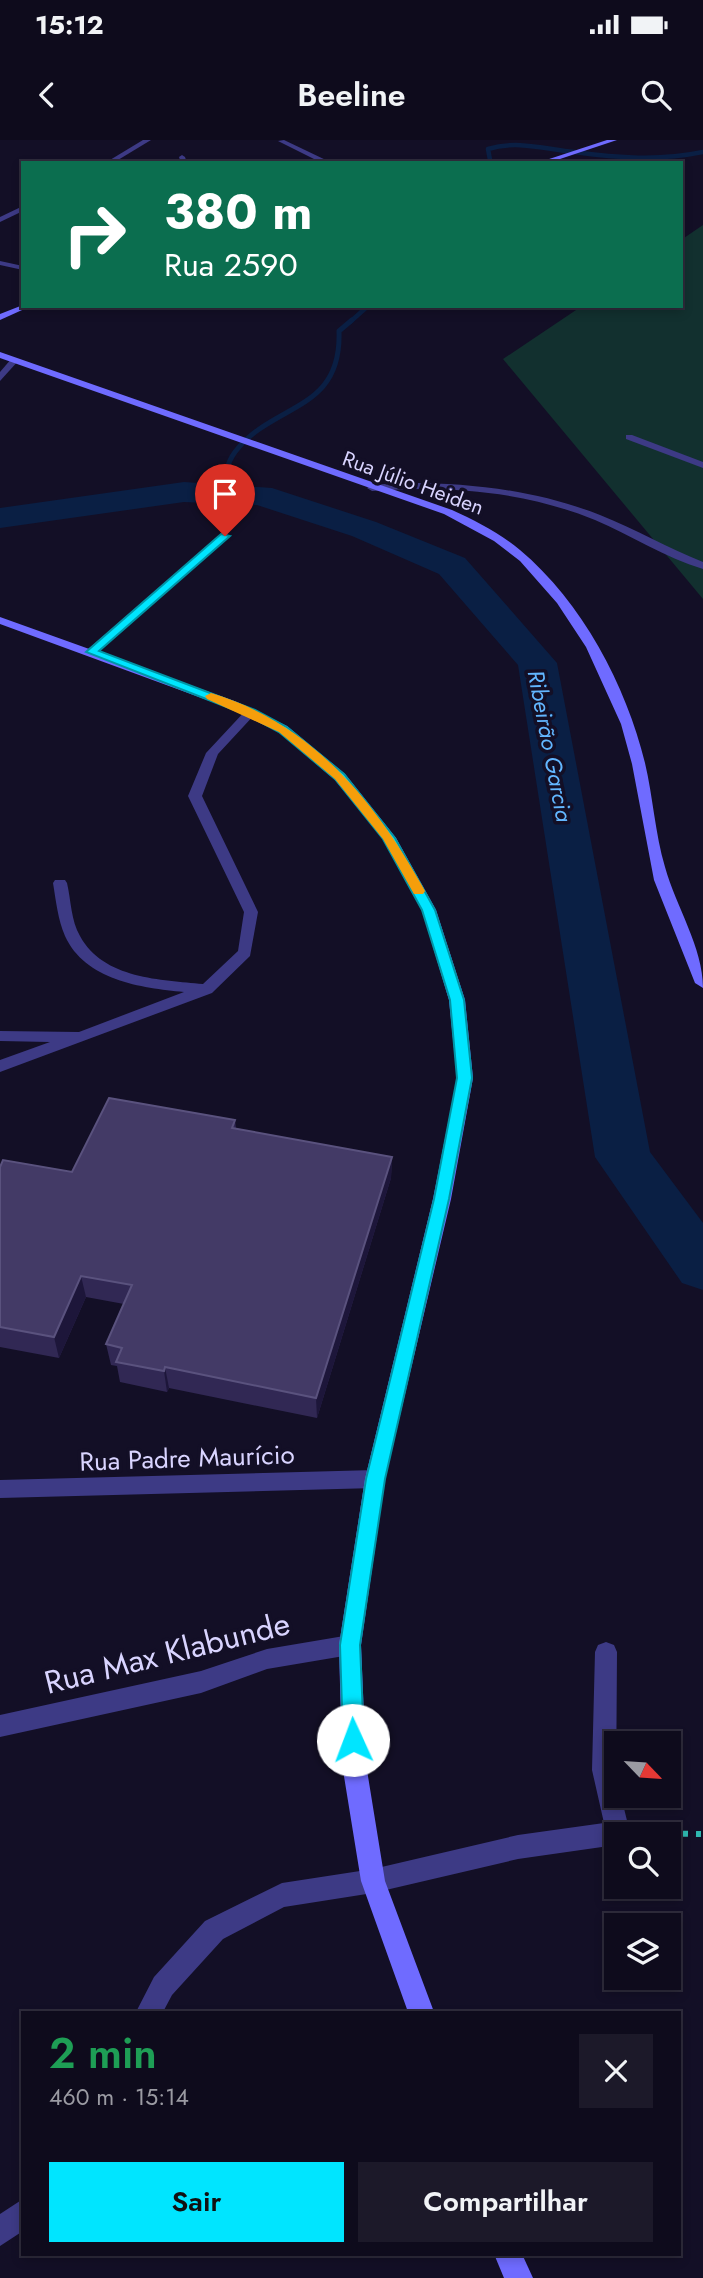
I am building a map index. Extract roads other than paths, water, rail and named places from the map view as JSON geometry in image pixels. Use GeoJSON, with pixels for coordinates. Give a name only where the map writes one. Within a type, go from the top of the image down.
{"type":"FeatureCollection","features":[{"type":"Feature","properties":{"kind":"street"},"geometry":{"type":"LineString","coordinates":[[111,161],[148,140]]}},
{"type":"Feature","properties":{"kind":"street"},"geometry":{"type":"LineString","coordinates":[[546,161],[614,140]]}},
{"type":"Feature","properties":{"kind":"street"},"geometry":{"type":"LineString","coordinates":[[281,141],[324,161]]}},
{"type":"Feature","properties":{"kind":"street"},"geometry":{"type":"LineString","coordinates":[[0,220],[21,209]]}},
{"type":"Feature","properties":{"kind":"street"},"geometry":{"type":"LineString","coordinates":[[0,263],[21,268]]}},
{"type":"Feature","properties":{"kind":"street"},"geometry":{"type":"LineString","coordinates":[[0,317],[22,308]]}},
{"type":"Feature","properties":{"kind":"street","name":"Rua Júlio Heiden"},"geometry":{"type":"LineString","coordinates":[[0,355],[372,488],[448,512],[488,531],[524,559],[566,608],[599,660],[626,722],[646,796],[656,862],[671,909],[703,983]]}},
{"type":"Feature","properties":{"kind":"street"},"geometry":{"type":"LineString","coordinates":[[0,378],[15,360]]}},
{"type":"Feature","properties":{"kind":"street"},"geometry":{"type":"LineString","coordinates":[[0,620],[251,712],[283,729],[340,777],[389,838],[429,910],[457,1000],[465,1078],[442,1199],[375,1479],[350,1645],[354,1764],[373,1881],[421,2011]]}},
{"type":"Feature","properties":{"kind":"street"},"geometry":{"type":"LineString","coordinates":[[0,1066],[187,999],[207,989],[245,953],[251,912],[195,796],[212,753],[251,712]]}},
{"type":"Feature","properties":{"kind":"street"},"geometry":{"type":"LineString","coordinates":[[60,883],[74,940],[103,967],[140,983],[207,989]]}},
{"type":"Feature","properties":{"kind":"street"},"geometry":{"type":"LineString","coordinates":[[0,1036],[80,1037]]}},
{"type":"Feature","properties":{"kind":"street","name":"Rua Padre Maurício"},"geometry":{"type":"LineString","coordinates":[[0,1489],[375,1479]]}},
{"type":"Feature","properties":{"kind":"street","name":"Rua Max Klabunde"},"geometry":{"type":"LineString","coordinates":[[0,1727],[201,1682],[267,1659],[350,1645]]}},
{"type":"Feature","properties":{"kind":"street"},"geometry":{"type":"LineString","coordinates":[[606,1652],[604,1770],[616,1822]]}},
{"type":"Feature","properties":{"kind":"street"},"geometry":{"type":"LineString","coordinates":[[150,2011],[163,1986],[214,1930],[282,1895],[373,1881],[518,1847],[604,1835]]}},
{"type":"Feature","properties":{"kind":"street"},"geometry":{"type":"LineString","coordinates":[[0,2232],[21,2215]]}},
{"type":"Feature","properties":{"kind":"street"},"geometry":{"type":"LineString","coordinates":[[509,2256],[519,2278]]}},
{"type":"Feature","properties":{"kind":"lane"},"geometry":{"type":"LineString","coordinates":[[629,437],[703,465]]}},
{"type":"Feature","properties":{"kind":"lane"},"geometry":{"type":"LineString","coordinates":[[372,488],[422,483],[469,486],[521,495],[582,511],[703,566]]}},
{"type":"Feature","properties":{"kind":"lane"},"geometry":{"type":"LineString","coordinates":[[91,652],[225,536]]}},
{"type":"Feature","properties":{"kind":"waterway"},"geometry":{"type":"LineString","coordinates":[[491,161],[488,149],[510,145],[638,158],[703,152]]}},
{"type":"Feature","properties":{"kind":"waterway"},"geometry":{"type":"LineString","coordinates":[[350,322],[366,308]]}},
{"type":"Feature","properties":{"kind":"waterway"},"geometry":{"type":"LineString","coordinates":[[222,494],[227,467],[235,452],[251,436],[302,404],[317,392],[329,377],[337,358],[339,331],[352,320]]}},
{"type":"Feature","properties":{"kind":"waterway","name":"Ribeirão Garcia"},"geometry":{"type":"LineString","coordinates":[[0,518],[184,492],[260,495],[364,529],[452,566],[537,663],[623,1157],[703,1267]]}}]}
